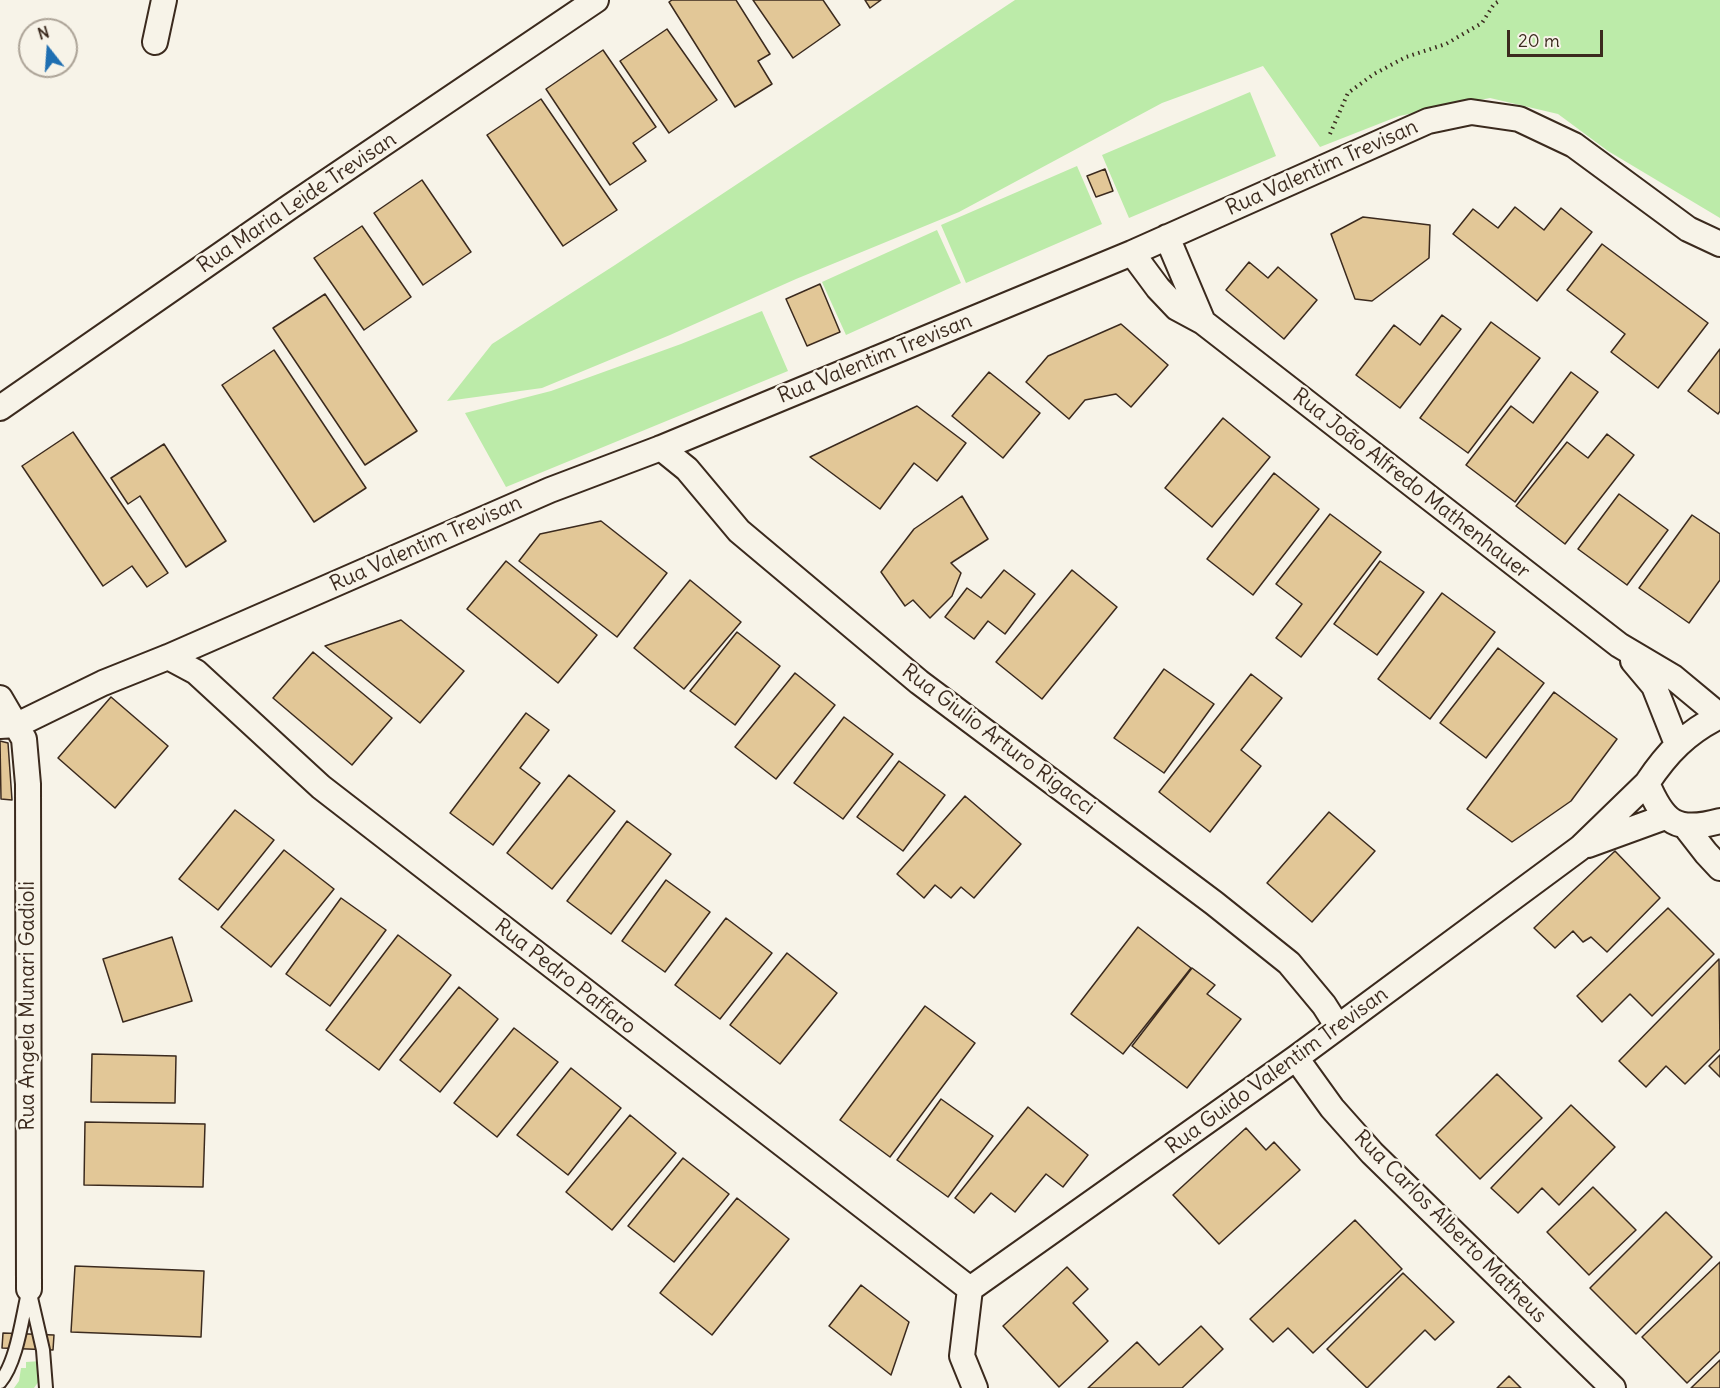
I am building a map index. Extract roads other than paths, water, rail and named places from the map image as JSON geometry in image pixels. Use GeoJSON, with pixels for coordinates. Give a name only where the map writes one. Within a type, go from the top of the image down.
{"type":"FeatureCollection","features":[{"type":"Feature","properties":{"kind":"street"},"geometry":{"type":"LineString","coordinates":[[155,42],[164,0]]}},
{"type":"Feature","properties":{"kind":"street","name":"Rua Maria Leide Trevisan"},"geometry":{"type":"LineString","coordinates":[[0,408],[291,206],[596,0]]}},
{"type":"Feature","properties":{"kind":"street","name":"Rua Valentim Trevisan"},"geometry":{"type":"LineString","coordinates":[[9,726],[103,683],[168,657],[550,490],[661,448],[1132,253],[1428,121],[1471,112],[1519,119],[1574,146],[1688,229],[1720,244]]}},
{"type":"Feature","properties":{"kind":"street","name":"Rua João Alfredo Mathenhauer"},"geometry":{"type":"LineString","coordinates":[[1167,237],[1203,322]]}},
{"type":"Feature","properties":{"kind":"street","name":"Rua João Alfredo Mathenhauer"},"geometry":{"type":"LineString","coordinates":[[1132,253],[1158,288],[1178,308],[1203,322],[1619,645],[1673,677],[1720,716]]}},
{"type":"Feature","properties":{"kind":"street","name":"Rua Giulio Arturo Rigacci"},"geometry":{"type":"LineString","coordinates":[[661,448],[687,469],[739,531],[920,682],[1204,896],[1289,963],[1324,1005],[1338,1028]]}},
{"type":"Feature","properties":{"kind":"street","name":"Rua João Alfredo Mathenhauer"},"geometry":{"type":"LineString","coordinates":[[1619,645],[1654,686],[1677,744]]}},
{"type":"Feature","properties":{"kind":"street","name":"Rua Pedro Paffaro"},"geometry":{"type":"LineString","coordinates":[[168,657],[196,672],[321,787],[970,1289]]}},
{"type":"Feature","properties":{"kind":"street"},"geometry":{"type":"LineString","coordinates":[[0,698],[9,726]]}},
{"type":"Feature","properties":{"kind":"street","name":"Rua Guido Valentim Trevisan"},"geometry":{"type":"LineString","coordinates":[[970,1289],[1338,1028],[1580,848],[1647,783],[1662,760],[1677,744],[1700,726],[1720,716]]}},
{"type":"Feature","properties":{"kind":"street","name":"Rua Angela Munari Gadioli"},"geometry":{"type":"LineString","coordinates":[[9,726],[24,740],[28,784],[29,1289]]}},
{"type":"Feature","properties":{"kind":"street"},"geometry":{"type":"LineString","coordinates":[[1647,783],[1655,802],[1720,868]]}},
{"type":"Feature","properties":{"kind":"street","name":"Rua Guido Valentim Trevisan"},"geometry":{"type":"LineString","coordinates":[[1580,848],[1675,822],[1720,821]]}},
{"type":"Feature","properties":{"kind":"street","name":"Rua Carlos Alberto Matheus"},"geometry":{"type":"LineString","coordinates":[[1296,1058],[1332,1108],[1372,1153],[1613,1388]]}},
{"type":"Feature","properties":{"kind":"street"},"geometry":{"type":"LineString","coordinates":[[970,1289],[962,1356],[975,1388]]}},
{"type":"Feature","properties":{"kind":"lane"},"geometry":{"type":"LineString","coordinates":[[0,1382],[6,1375],[15,1348],[29,1289]]}},
{"type":"Feature","properties":{"kind":"lane"},"geometry":{"type":"LineString","coordinates":[[29,1289],[43,1350],[45,1385]]}}]}
